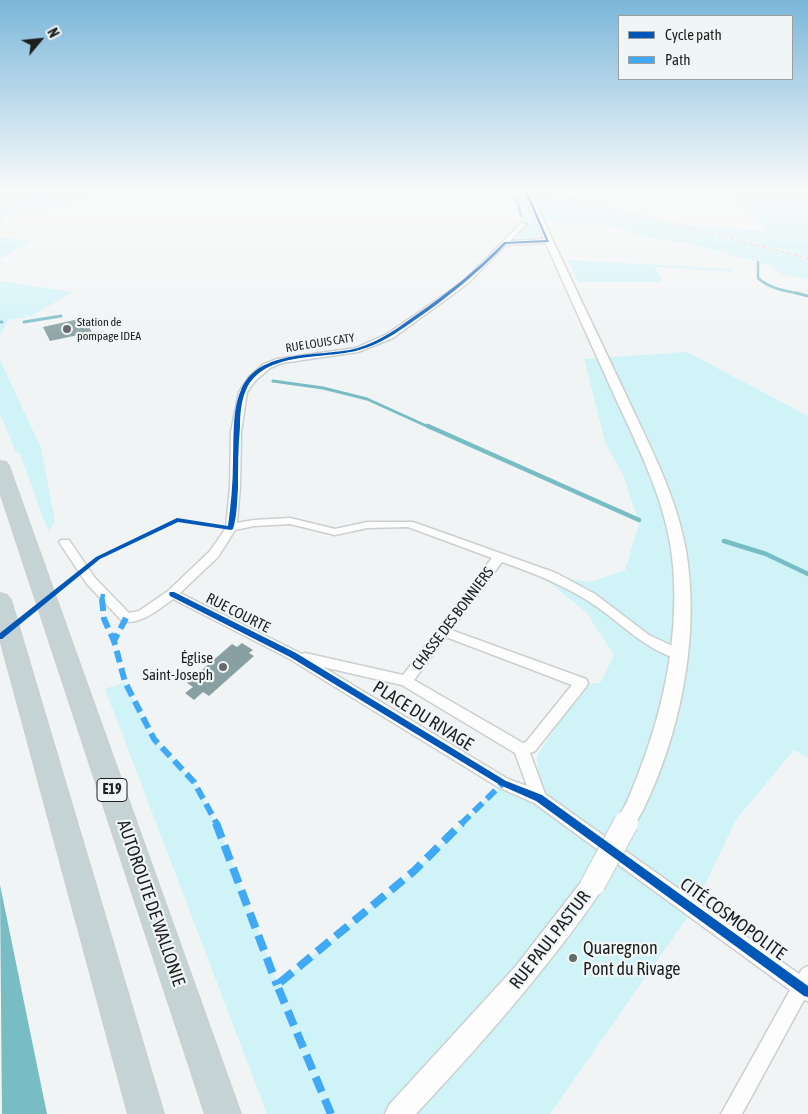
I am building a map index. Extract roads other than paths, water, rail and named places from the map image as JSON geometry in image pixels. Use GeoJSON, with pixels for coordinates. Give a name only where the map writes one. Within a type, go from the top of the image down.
{"type":"FeatureCollection","features":[{"type":"Feature","properties":{"kind":"highway","name":"AUTOROUTE DE WALLONIE"},"geometry":{"type":"LineString","coordinates":[[0,466],[223,1114]]}},
{"type":"Feature","properties":{"kind":"highway"},"geometry":{"type":"LineString","coordinates":[[0,600],[146,1114]]}},
{"type":"Feature","properties":{"kind":"main road","name":"RUE PAUL PASTUR"},"geometry":{"type":"LineString","coordinates":[[398,1114],[524,977],[562,931],[593,884],[649,777],[665,726],[678,654],[682,578],[675,531],[655,471],[548,242]]}},
{"type":"Feature","properties":{"kind":"street"},"geometry":{"type":"LineString","coordinates":[[505,243],[527,242]]}},
{"type":"Feature","properties":{"kind":"street","name":"RUE LOUIS CATY"},"geometry":{"type":"LineString","coordinates":[[65,542],[91,581],[126,618],[143,614],[172,594],[214,554],[231,528],[236,487],[236,432],[243,392],[252,379],[267,366],[280,360],[358,350],[390,336],[464,283],[505,243]]}},
{"type":"Feature","properties":{"kind":"street","name":"CHASSE DES BONNIERS"},"geometry":{"type":"LineString","coordinates":[[231,528],[254,523],[290,521],[335,532],[368,525],[409,524],[552,576],[583,593],[645,638],[678,654]]}},
{"type":"Feature","properties":{"kind":"street","name":"CHASSE DES BONNIERS"},"geometry":{"type":"LineString","coordinates":[[406,681],[500,556]]}},
{"type":"Feature","properties":{"kind":"street","name":"RUE COURTE"},"geometry":{"type":"LineString","coordinates":[[172,594],[293,655]]}},
{"type":"Feature","properties":{"kind":"street"},"geometry":{"type":"LineString","coordinates":[[442,631],[581,683],[525,748],[539,798]]}},
{"type":"Feature","properties":{"kind":"street","name":"PLACE DU RIVAGE"},"geometry":{"type":"LineString","coordinates":[[293,655],[406,681],[525,748]]}},
{"type":"Feature","properties":{"kind":"street","name":"PLACE DU RIVAGE"},"geometry":{"type":"LineString","coordinates":[[293,655],[503,783],[539,798],[640,870]]}},
{"type":"Feature","properties":{"kind":"street","name":"CITÉ COSMOPOLITE"},"geometry":{"type":"LineString","coordinates":[[640,870],[806,985],[731,1114]]}},
{"type":"Feature","properties":{"kind":"water"},"geometry":{"type":"Polygon","coordinates":[[[0,885],[47,1114],[2,1114],[0,885]]]}},
{"type":"Feature","properties":{"kind":"waterway"},"geometry":{"type":"LineString","coordinates":[[758,262],[758,278],[763,282],[778,289],[801,294]]}},
{"type":"Feature","properties":{"kind":"waterway"},"geometry":{"type":"LineString","coordinates":[[796,293],[808,296]]}},
{"type":"Feature","properties":{"kind":"waterway"},"geometry":{"type":"LineString","coordinates":[[24,322],[61,316]]}},
{"type":"Feature","properties":{"kind":"waterway"},"geometry":{"type":"LineString","coordinates":[[273,381],[323,388],[367,399],[431,428]]}},
{"type":"Feature","properties":{"kind":"waterway"},"geometry":{"type":"LineString","coordinates":[[428,426],[639,520]]}},
{"type":"Feature","properties":{"kind":"waterway"},"geometry":{"type":"LineString","coordinates":[[724,541],[766,554],[808,574]]}},
{"type":"Feature","properties":{"kind":"railway"},"geometry":{"type":"LineString","coordinates":[[745,242],[808,258]]}},
{"type":"Feature","properties":{"kind":"place","name":"Station de pompage IDEA"},"geometry":{"type":"Point","coordinates":[67,329]}},
{"type":"Feature","properties":{"kind":"place","name":"Église Saint-Joseph"},"geometry":{"type":"Point","coordinates":[223,667]}},
{"type":"Feature","properties":{"kind":"place","name":"Quaregnon Pont du Rivage"},"geometry":{"type":"Point","coordinates":[573,958]}}]}
